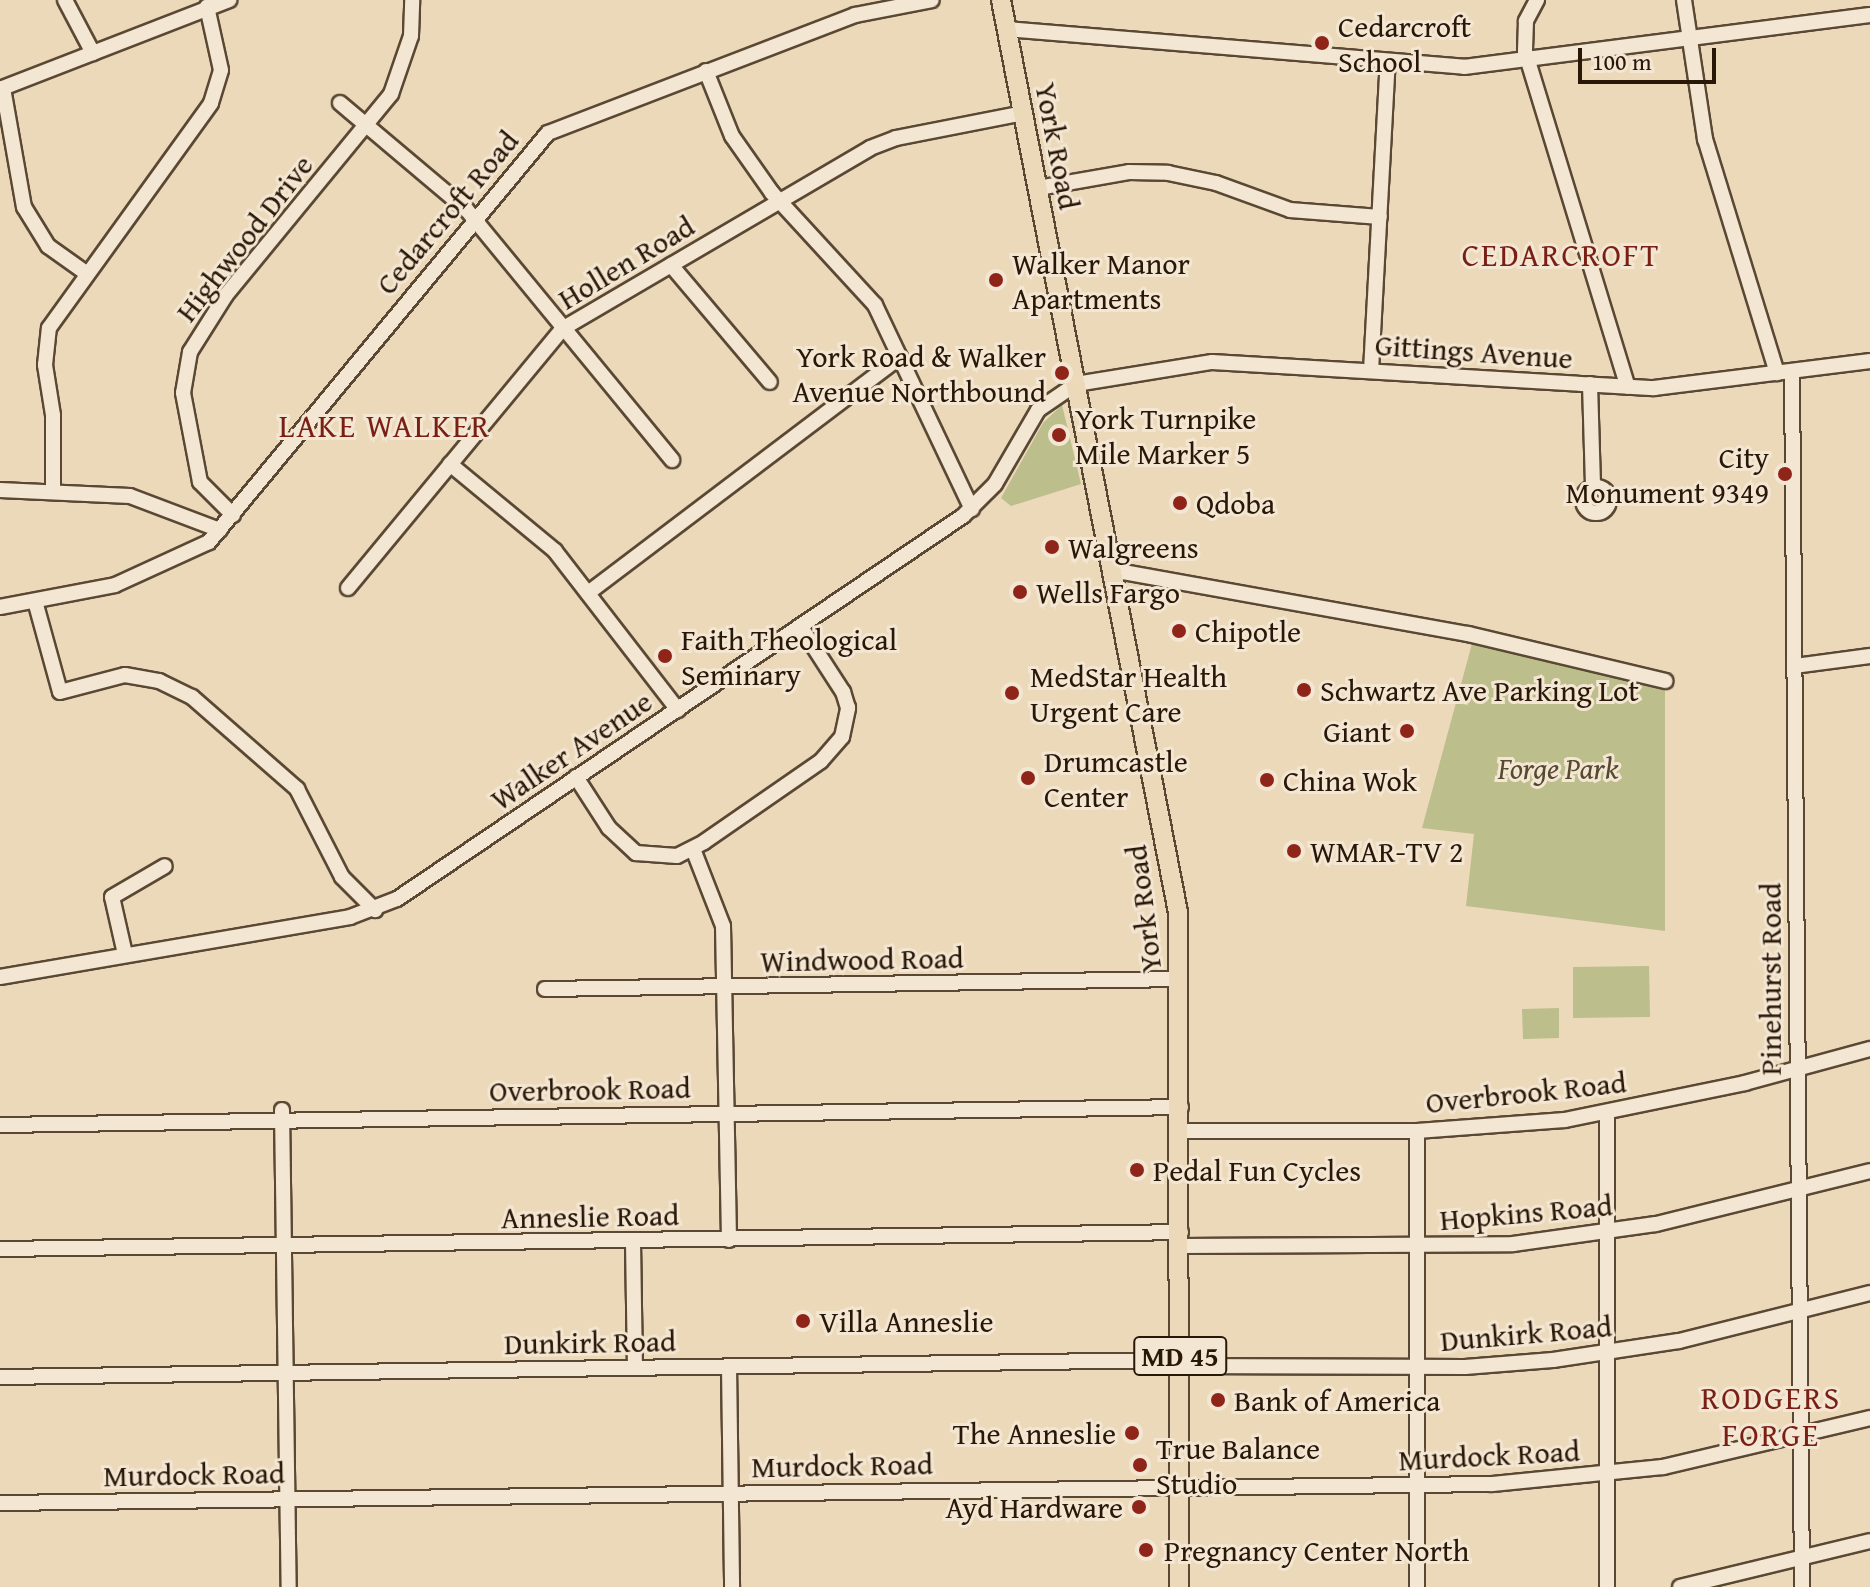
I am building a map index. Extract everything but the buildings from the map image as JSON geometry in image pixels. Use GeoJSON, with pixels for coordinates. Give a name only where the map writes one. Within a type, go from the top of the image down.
{"type":"FeatureCollection","features":[{"type":"Feature","properties":{"kind":"main road","name":"York Road"},"geometry":{"type":"LineString","coordinates":[[1001,0],[1177,905],[1181,1107],[1179,1587]]}},
{"type":"Feature","properties":{"kind":"street"},"geometry":{"type":"LineString","coordinates":[[65,0],[93,53]]}},
{"type":"Feature","properties":{"kind":"street"},"geometry":{"type":"LineString","coordinates":[[86,273],[48,246],[24,207],[2,88],[229,0]]}},
{"type":"Feature","properties":{"kind":"street","name":"Highwood Drive"},"geometry":{"type":"LineString","coordinates":[[233,515],[200,482],[183,393],[190,352],[226,295],[391,94],[406,61],[412,0]]}},
{"type":"Feature","properties":{"kind":"street","name":"Cedarcroft Road"},"geometry":{"type":"LineString","coordinates":[[0,607],[136,578],[201,548],[233,515],[473,220],[548,133],[706,71],[854,7],[932,0]]}},
{"type":"Feature","properties":{"kind":"street"},"geometry":{"type":"LineString","coordinates":[[1537,0],[1524,31],[1527,60],[1628,387]]}},
{"type":"Feature","properties":{"kind":"street","name":"Pinehurst Road"},"geometry":{"type":"LineString","coordinates":[[1684,0],[1705,139],[1784,372],[1795,666],[1796,1312],[1802,1587]]}},
{"type":"Feature","properties":{"kind":"street"},"geometry":{"type":"LineString","coordinates":[[53,491],[53,415],[45,343],[55,314],[211,103],[221,70],[207,7]]}},
{"type":"Feature","properties":{"kind":"street"},"geometry":{"type":"LineString","coordinates":[[1006,29],[1464,67],[1870,15]]}},
{"type":"Feature","properties":{"kind":"street"},"geometry":{"type":"LineString","coordinates":[[1371,371],[1388,61]]}},
{"type":"Feature","properties":{"kind":"street"},"geometry":{"type":"LineString","coordinates":[[706,71],[732,136],[779,201],[864,290],[900,357],[972,509]]}},
{"type":"Feature","properties":{"kind":"street"},"geometry":{"type":"LineString","coordinates":[[340,103],[473,220],[672,460]]}},
{"type":"Feature","properties":{"kind":"street","name":"Hollen Road"},"geometry":{"type":"LineString","coordinates":[[348,588],[562,329],[889,140],[1023,113]]}},
{"type":"Feature","properties":{"kind":"street"},"geometry":{"type":"LineString","coordinates":[[1038,188],[1129,172],[1168,173],[1216,183],[1290,210],[1380,217]]}},
{"type":"Feature","properties":{"kind":"street"},"geometry":{"type":"LineString","coordinates":[[671,265],[770,382]]}},
{"type":"Feature","properties":{"kind":"street"},"geometry":{"type":"LineString","coordinates":[[588,593],[900,357]]}},
{"type":"Feature","properties":{"kind":"street","name":"Gittings Avenue"},"geometry":{"type":"LineString","coordinates":[[1076,384],[1190,363],[1628,387],[1870,361]]}},
{"type":"Feature","properties":{"kind":"street","name":"Walker Avenue"},"geometry":{"type":"LineString","coordinates":[[0,977],[375,910],[678,710],[972,509],[995,484],[1038,410],[1076,384]]}},
{"type":"Feature","properties":{"kind":"street"},"geometry":{"type":"LineString","coordinates":[[1590,384],[1593,487]]}},
{"type":"Feature","properties":{"kind":"street"},"geometry":{"type":"LineString","coordinates":[[450,464],[542,539],[678,710]]}},
{"type":"Feature","properties":{"kind":"street"},"geometry":{"type":"LineString","coordinates":[[0,490],[130,496],[204,521],[220,530]]}},
{"type":"Feature","properties":{"kind":"street"},"geometry":{"type":"LineString","coordinates":[[1112,570],[1468,634],[1665,681]]}},
{"type":"Feature","properties":{"kind":"street"},"geometry":{"type":"LineString","coordinates":[[35,601],[60,692],[125,675],[178,688],[291,783],[342,877],[375,910]]}},
{"type":"Feature","properties":{"kind":"street"},"geometry":{"type":"LineString","coordinates":[[576,777],[609,828],[636,853],[664,858],[693,849],[821,761],[842,737],[848,708],[843,692],[801,627]]}},
{"type":"Feature","properties":{"kind":"street"},"geometry":{"type":"LineString","coordinates":[[1795,666],[1870,656]]}},
{"type":"Feature","properties":{"kind":"street"},"geometry":{"type":"LineString","coordinates":[[693,849],[723,926],[729,1240]]}},
{"type":"Feature","properties":{"kind":"street"},"geometry":{"type":"LineString","coordinates":[[125,954],[112,897],[165,866]]}},
{"type":"Feature","properties":{"kind":"street","name":"Windwood Road"},"geometry":{"type":"LineString","coordinates":[[545,989],[1180,979]]}},
{"type":"Feature","properties":{"kind":"street","name":"Overbrook Road"},"geometry":{"type":"LineString","coordinates":[[1181,1131],[1417,1131],[1607,1114],[1870,1049]]}},
{"type":"Feature","properties":{"kind":"street","name":"Overbrook Road"},"geometry":{"type":"LineString","coordinates":[[0,1125],[282,1115],[1181,1107]]}},
{"type":"Feature","properties":{"kind":"street"},"geometry":{"type":"LineString","coordinates":[[1607,1114],[1607,1587]]}},
{"type":"Feature","properties":{"kind":"street"},"geometry":{"type":"LineString","coordinates":[[282,1115],[289,1587]]}},
{"type":"Feature","properties":{"kind":"street"},"geometry":{"type":"LineString","coordinates":[[1417,1131],[1417,1587]]}},
{"type":"Feature","properties":{"kind":"street","name":"Hopkins Road"},"geometry":{"type":"LineString","coordinates":[[1180,1239],[1417,1247],[1513,1244],[1609,1232],[1870,1171]]}},
{"type":"Feature","properties":{"kind":"street","name":"Anneslie Road"},"geometry":{"type":"LineString","coordinates":[[0,1249],[729,1240],[1180,1239]]}},
{"type":"Feature","properties":{"kind":"street"},"geometry":{"type":"LineString","coordinates":[[633,1242],[635,1367]]}},
{"type":"Feature","properties":{"kind":"street","name":"Dunkirk Road"},"geometry":{"type":"LineString","coordinates":[[0,1377],[729,1366],[1180,1363],[1417,1367],[1608,1354],[1870,1293]]}},
{"type":"Feature","properties":{"kind":"street"},"geometry":{"type":"LineString","coordinates":[[729,1366],[732,1587]]}},
{"type":"Feature","properties":{"kind":"street","name":"Murdock Road"},"geometry":{"type":"LineString","coordinates":[[0,1503],[1179,1486],[1417,1486],[1607,1475],[1799,1436],[1870,1418]]}},
{"type":"Feature","properties":{"kind":"street"},"geometry":{"type":"LineString","coordinates":[[1680,1587],[1870,1541]]}},
{"type":"Feature","properties":{"kind":"green space"},"geometry":{"type":"Polygon","coordinates":[[[1062,405],[1081,484],[1011,506],[1001,498],[1043,423],[1062,405]]]}},
{"type":"Feature","properties":{"kind":"green space","name":"Forge Park"},"geometry":{"type":"Polygon","coordinates":[[[1473,640],[1665,686],[1665,931],[1466,906],[1474,834],[1422,828],[1473,640]]]}},
{"type":"Feature","properties":{"kind":"green space"},"geometry":{"type":"Polygon","coordinates":[[[1649,966],[1650,1017],[1573,1018],[1573,967],[1649,966]]]}},
{"type":"Feature","properties":{"kind":"green space"},"geometry":{"type":"Polygon","coordinates":[[[1559,1008],[1559,1038],[1523,1039],[1522,1009],[1559,1008]]]}},
{"type":"Feature","properties":{"kind":"place","name":"Cedarcroft School"},"geometry":{"type":"Point","coordinates":[1322,43]}},
{"type":"Feature","properties":{"kind":"place","name":"Walker Manor Apartments"},"geometry":{"type":"Point","coordinates":[996,280]}},
{"type":"Feature","properties":{"kind":"place","name":"York Road & Walker Avenue Northbound"},"geometry":{"type":"Point","coordinates":[1062,373]}},
{"type":"Feature","properties":{"kind":"place","name":"York Turnpike Mile Marker 5"},"geometry":{"type":"Point","coordinates":[1059,435]}},
{"type":"Feature","properties":{"kind":"place","name":"City Monument 9349"},"geometry":{"type":"Point","coordinates":[1785,474]}},
{"type":"Feature","properties":{"kind":"place","name":"Qdoba"},"geometry":{"type":"Point","coordinates":[1180,503]}},
{"type":"Feature","properties":{"kind":"place","name":"Walgreens"},"geometry":{"type":"Point","coordinates":[1052,547]}},
{"type":"Feature","properties":{"kind":"place","name":"Wells Fargo"},"geometry":{"type":"Point","coordinates":[1020,592]}},
{"type":"Feature","properties":{"kind":"place","name":"Chipotle"},"geometry":{"type":"Point","coordinates":[1179,631]}},
{"type":"Feature","properties":{"kind":"place","name":"Faith Theological Seminary"},"geometry":{"type":"Point","coordinates":[665,656]}},
{"type":"Feature","properties":{"kind":"place","name":"Schwartz Ave Parking Lot"},"geometry":{"type":"Point","coordinates":[1304,690]}},
{"type":"Feature","properties":{"kind":"place","name":"MedStar Health Urgent Care"},"geometry":{"type":"Point","coordinates":[1012,693]}},
{"type":"Feature","properties":{"kind":"place","name":"Giant"},"geometry":{"type":"Point","coordinates":[1407,731]}},
{"type":"Feature","properties":{"kind":"place","name":"Drumcastle Center"},"geometry":{"type":"Point","coordinates":[1028,778]}},
{"type":"Feature","properties":{"kind":"place","name":"China Wok"},"geometry":{"type":"Point","coordinates":[1267,780]}},
{"type":"Feature","properties":{"kind":"place","name":"WMAR-TV 2"},"geometry":{"type":"Point","coordinates":[1294,851]}},
{"type":"Feature","properties":{"kind":"place","name":"Pedal Fun Cycles"},"geometry":{"type":"Point","coordinates":[1137,1170]}},
{"type":"Feature","properties":{"kind":"place","name":"Villa Anneslie"},"geometry":{"type":"Point","coordinates":[803,1321]}},
{"type":"Feature","properties":{"kind":"place","name":"Bank of America"},"geometry":{"type":"Point","coordinates":[1218,1400]}},
{"type":"Feature","properties":{"kind":"place","name":"The Anneslie"},"geometry":{"type":"Point","coordinates":[1132,1433]}},
{"type":"Feature","properties":{"kind":"place","name":"True Balance Studio"},"geometry":{"type":"Point","coordinates":[1140,1465]}},
{"type":"Feature","properties":{"kind":"place","name":"Ayd Hardware"},"geometry":{"type":"Point","coordinates":[1139,1507]}},
{"type":"Feature","properties":{"kind":"place","name":"Pregnancy Center North"},"geometry":{"type":"Point","coordinates":[1146,1550]}},
{"type":"Feature","properties":{"kind":"district","name":"CEDARCROFT"},"geometry":{"type":"Point","coordinates":[1561,255]}},
{"type":"Feature","properties":{"kind":"district","name":"LAKE WALKER"},"geometry":{"type":"Point","coordinates":[385,426]}},
{"type":"Feature","properties":{"kind":"district","name":"RODGERS FORGE"},"geometry":{"type":"Point","coordinates":[1771,1418]}}]}
